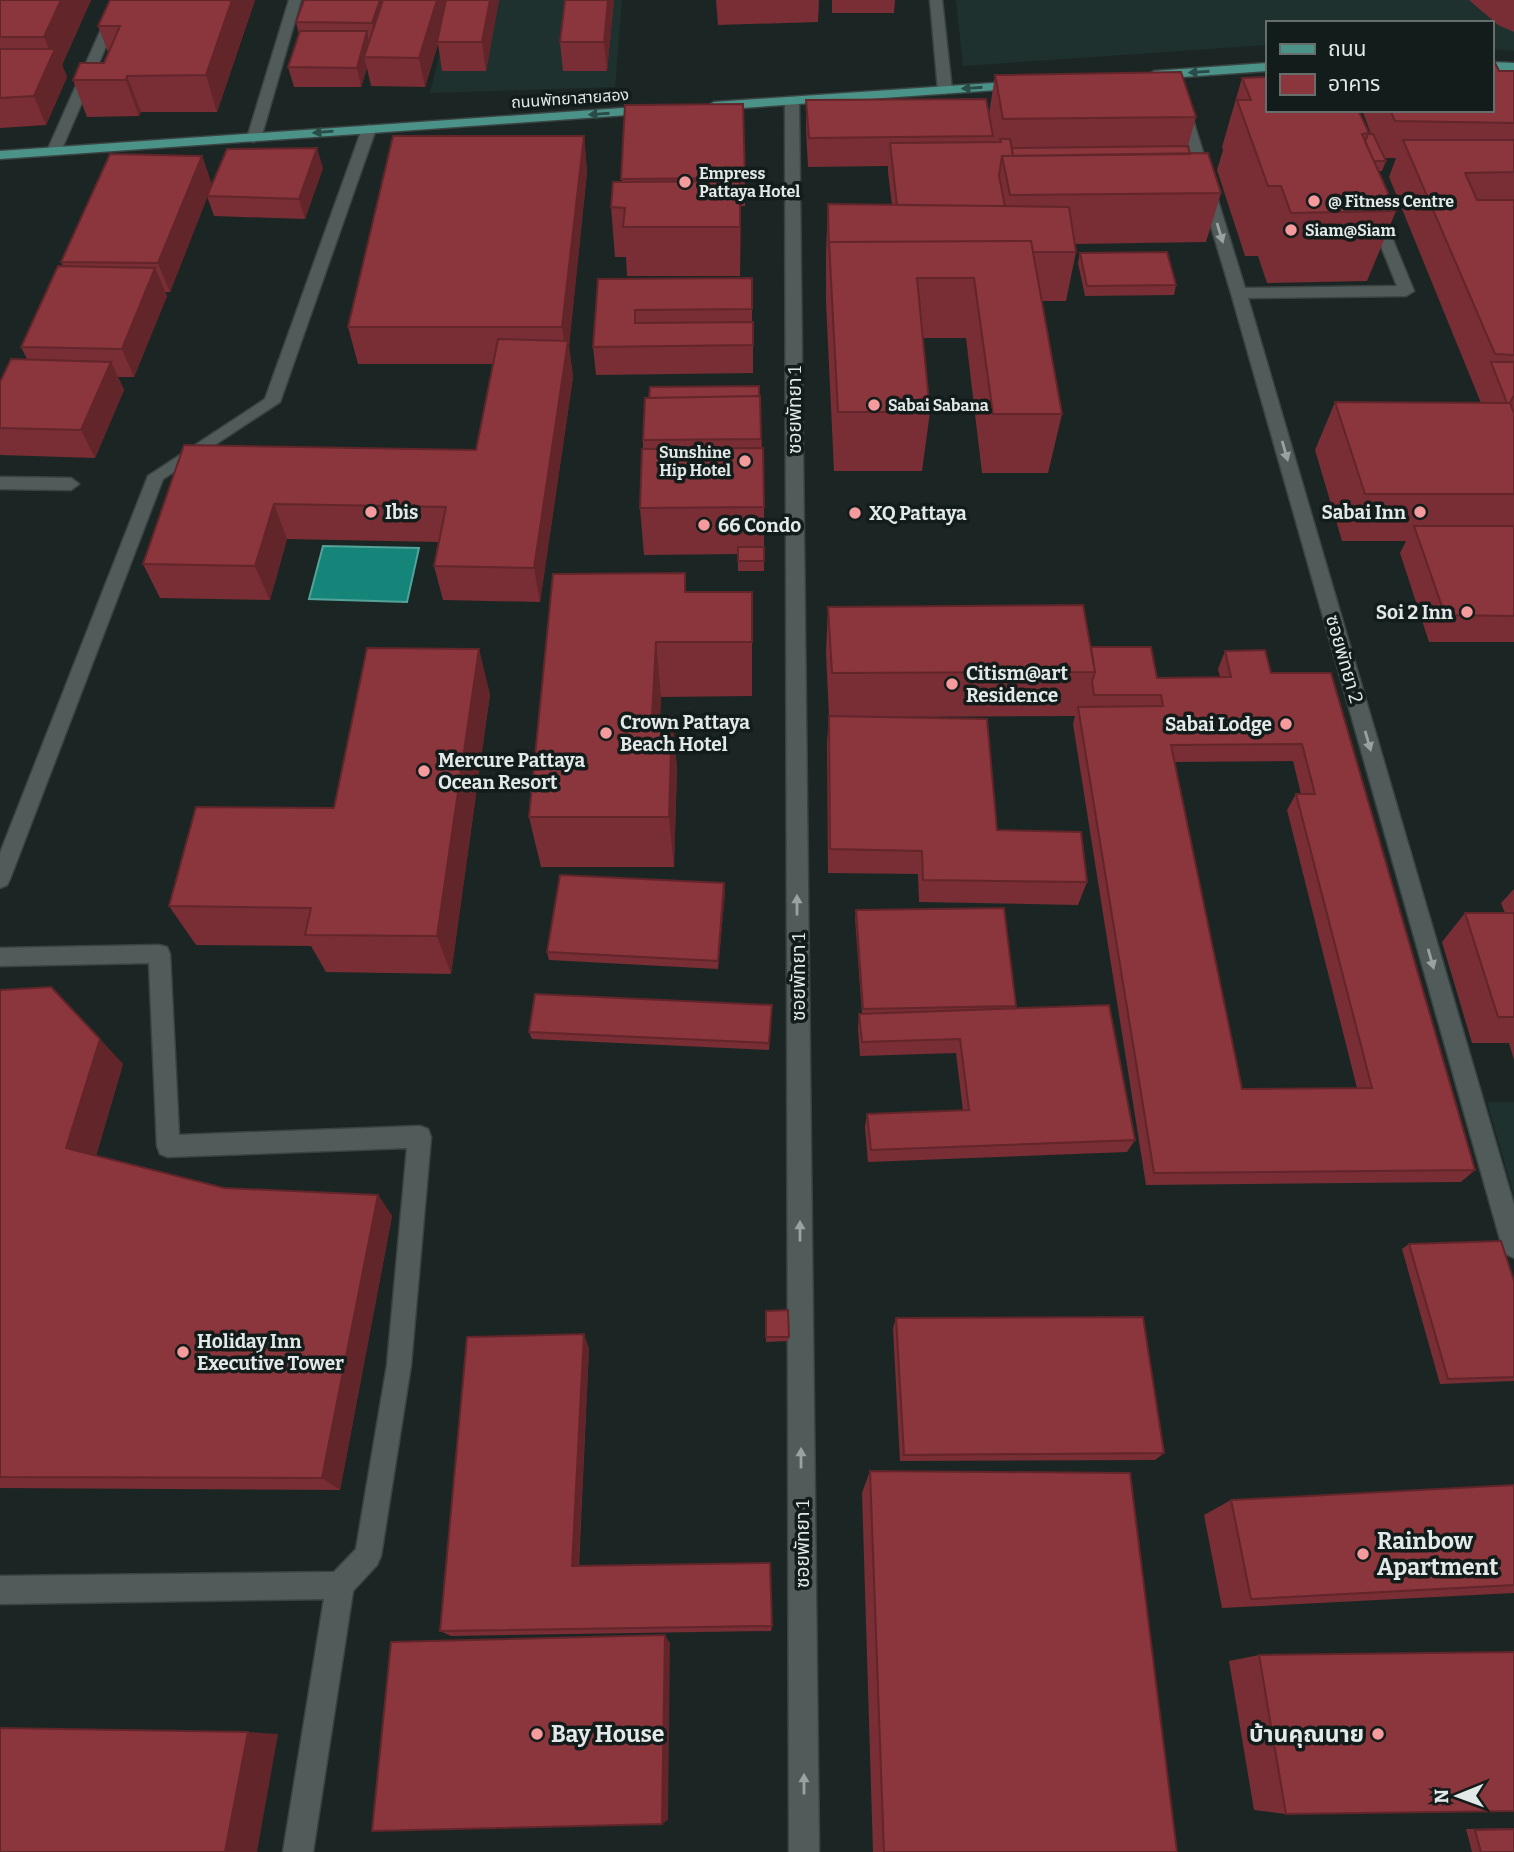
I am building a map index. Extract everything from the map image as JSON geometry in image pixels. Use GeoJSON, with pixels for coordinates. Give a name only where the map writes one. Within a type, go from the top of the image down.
{"type":"FeatureCollection","features":[{"type":"Feature","properties":{"kind":"main road"},"geometry":{"type":"LineString","coordinates":[[1493,66],[1512,71]]}},
{"type":"Feature","properties":{"kind":"main road"},"geometry":{"type":"LineString","coordinates":[[1145,76],[1266,67]]}},
{"type":"Feature","properties":{"kind":"main road"},"geometry":{"type":"LineString","coordinates":[[696,107],[1032,84]]}},
{"type":"Feature","properties":{"kind":"main road","name":"ถนนพัทยาสายสอง"},"geometry":{"type":"LineString","coordinates":[[0,155],[669,109]]}},
{"type":"Feature","properties":{"kind":"street"},"geometry":{"type":"LineString","coordinates":[[54,151],[120,0]]}},
{"type":"Feature","properties":{"kind":"street"},"geometry":{"type":"LineString","coordinates":[[254,138],[295,0]]}},
{"type":"Feature","properties":{"kind":"street"},"geometry":{"type":"LineString","coordinates":[[936,0],[945,90]]}},
{"type":"Feature","properties":{"kind":"street","name":"ซอยพัทยา 2"},"geometry":{"type":"LineString","coordinates":[[1172,74],[1239,293],[1514,1246]]}},
{"type":"Feature","properties":{"kind":"street","name":"ซอยพัทยา 1"},"geometry":{"type":"LineString","coordinates":[[792,101],[804,1852]]}},
{"type":"Feature","properties":{"kind":"street"},"geometry":{"type":"LineString","coordinates":[[0,879],[156,476],[272,402],[369,128]]}},
{"type":"Feature","properties":{"kind":"street"},"geometry":{"type":"LineString","coordinates":[[1239,293],[1406,291],[1370,201]]}},
{"type":"Feature","properties":{"kind":"street"},"geometry":{"type":"LineString","coordinates":[[0,483],[71,484]]}},
{"type":"Feature","properties":{"kind":"street"},"geometry":{"type":"LineString","coordinates":[[0,957],[159,954],[168,1146],[420,1137],[399,1365],[368,1556],[340,1585],[298,1852]]}},
{"type":"Feature","properties":{"kind":"street"},"geometry":{"type":"LineString","coordinates":[[0,1590],[340,1585]]}},
{"type":"Feature","properties":{"kind":"shaded area"},"geometry":{"type":"Polygon","coordinates":[[[453,0],[622,0],[615,87],[430,93],[453,0]]]}},
{"type":"Feature","properties":{"kind":"shaded area"},"geometry":{"type":"Polygon","coordinates":[[[956,0],[1514,0],[1514,51],[1493,49],[1493,21],[1266,21],[1266,45],[963,66],[956,0]]]}},
{"type":"Feature","properties":{"kind":"shaded area"},"geometry":{"type":"Polygon","coordinates":[[[323,546],[419,548],[407,602],[309,599],[323,546]]]}},
{"type":"Feature","properties":{"kind":"shaded area"},"geometry":{"type":"Polygon","coordinates":[[[1487,1102],[1514,1102],[1514,1195],[1487,1102]]]}},
{"type":"Feature","properties":{"kind":"building"},"geometry":{"type":"Polygon","coordinates":[[[0,0],[61,0],[44,37],[0,37],[0,0]]]}},
{"type":"Feature","properties":{"kind":"building"},"geometry":{"type":"Polygon","coordinates":[[[110,0],[232,0],[206,75],[73,80],[80,63],[104,63],[120,26],[98,26],[110,0]]]}},
{"type":"Feature","properties":{"kind":"building"},"geometry":{"type":"Polygon","coordinates":[[[304,0],[380,0],[372,23],[296,22],[304,0]]]}},
{"type":"Feature","properties":{"kind":"building"},"geometry":{"type":"Polygon","coordinates":[[[383,0],[437,0],[419,58],[364,57],[383,0]]]}},
{"type":"Feature","properties":{"kind":"building"},"geometry":{"type":"Polygon","coordinates":[[[446,0],[490,0],[482,42],[437,42],[446,0]]]}},
{"type":"Feature","properties":{"kind":"building"},"geometry":{"type":"Polygon","coordinates":[[[565,0],[608,0],[604,42],[560,42],[565,0]]]}},
{"type":"Feature","properties":{"kind":"building"},"geometry":{"type":"Polygon","coordinates":[[[300,31],[367,31],[357,68],[288,67],[300,31]]]}},
{"type":"Feature","properties":{"kind":"building"},"geometry":{"type":"Polygon","coordinates":[[[0,49],[55,49],[34,96],[0,98],[0,49]]]}},
{"type":"Feature","properties":{"kind":"building"},"geometry":{"type":"Polygon","coordinates":[[[1493,59],[1499,71],[1514,71],[1514,123],[1395,121],[1391,112],[1493,112],[1493,59]]]}},
{"type":"Feature","properties":{"kind":"building"},"geometry":{"type":"Polygon","coordinates":[[[1181,72],[1196,117],[1003,119],[995,75],[1181,72]]]}},
{"type":"Feature","properties":{"kind":"building"},"geometry":{"type":"Polygon","coordinates":[[[1266,77],[1266,112],[1359,112],[1369,133],[1362,134],[1396,211],[1291,213],[1281,186],[1268,186],[1237,100],[1251,100],[1242,78],[1266,77]]]}},
{"type":"Feature","properties":{"kind":"building"},"geometry":{"type":"Polygon","coordinates":[[[986,99],[993,136],[809,138],[806,100],[986,99]]]}},
{"type":"Feature","properties":{"kind":"building"},"geometry":{"type":"Polygon","coordinates":[[[743,104],[745,178],[621,179],[625,105],[743,104]]]}},
{"type":"Feature","properties":{"kind":"building"},"geometry":{"type":"Polygon","coordinates":[[[1368,134],[1373,134],[1386,161],[1374,161],[1365,142],[1368,134]]]}},
{"type":"Feature","properties":{"kind":"building"},"geometry":{"type":"Polygon","coordinates":[[[393,136],[584,136],[562,327],[348,327],[393,136]]]}},
{"type":"Feature","properties":{"kind":"building"},"geometry":{"type":"Polygon","coordinates":[[[1000,139],[1010,139],[1013,156],[1002,156],[999,176],[1005,206],[897,205],[890,143],[1001,142],[1000,139]]]}},
{"type":"Feature","properties":{"kind":"building"},"geometry":{"type":"Polygon","coordinates":[[[1403,140],[1514,140],[1514,172],[1465,173],[1477,200],[1514,200],[1514,355],[1495,354],[1403,140]]]}},
{"type":"Feature","properties":{"kind":"building"},"geometry":{"type":"Polygon","coordinates":[[[1188,146],[1190,154],[1013,156],[1012,148],[1188,146]]]}},
{"type":"Feature","properties":{"kind":"building"},"geometry":{"type":"Polygon","coordinates":[[[317,148],[299,199],[207,196],[227,149],[317,148]]]}},
{"type":"Feature","properties":{"kind":"building"},"geometry":{"type":"Polygon","coordinates":[[[1208,153],[1221,193],[1010,195],[1002,156],[1208,153]]]}},
{"type":"Feature","properties":{"kind":"building"},"geometry":{"type":"Polygon","coordinates":[[[110,154],[202,156],[158,263],[61,262],[110,154]]]}},
{"type":"Feature","properties":{"kind":"building"},"geometry":{"type":"Polygon","coordinates":[[[740,181],[740,227],[623,227],[625,208],[611,207],[613,182],[740,181]]]}},
{"type":"Feature","properties":{"kind":"building"},"geometry":{"type":"Polygon","coordinates":[[[828,204],[1069,207],[1076,252],[1033,252],[1031,241],[829,242],[829,248],[828,204]]]}},
{"type":"Feature","properties":{"kind":"building"},"geometry":{"type":"Polygon","coordinates":[[[1031,241],[1062,414],[993,414],[974,278],[917,278],[930,412],[838,412],[829,242],[1031,241]]]}},
{"type":"Feature","properties":{"kind":"building"},"geometry":{"type":"Polygon","coordinates":[[[1167,252],[1176,285],[1087,286],[1080,253],[1167,252]]]}},
{"type":"Feature","properties":{"kind":"building"},"geometry":{"type":"Polygon","coordinates":[[[58,266],[155,268],[122,349],[21,347],[58,266]]]}},
{"type":"Feature","properties":{"kind":"building"},"geometry":{"type":"Polygon","coordinates":[[[752,278],[752,309],[635,310],[635,323],[753,322],[753,345],[593,347],[598,279],[752,278]]]}},
{"type":"Feature","properties":{"kind":"building"},"geometry":{"type":"Polygon","coordinates":[[[498,339],[568,341],[534,568],[434,566],[446,507],[274,504],[255,566],[143,564],[184,445],[476,450],[498,339]]]}},
{"type":"Feature","properties":{"kind":"building"},"geometry":{"type":"Polygon","coordinates":[[[11,359],[111,362],[81,430],[0,428],[0,382],[11,359]]]}},
{"type":"Feature","properties":{"kind":"building"},"geometry":{"type":"Polygon","coordinates":[[[1491,362],[1514,362],[1514,397],[1510,403],[1507,403],[1491,362]]]}},
{"type":"Feature","properties":{"kind":"building"},"geometry":{"type":"Polygon","coordinates":[[[759,386],[759,396],[649,398],[650,387],[759,386]]]}},
{"type":"Feature","properties":{"kind":"building"},"geometry":{"type":"Polygon","coordinates":[[[760,396],[761,439],[643,440],[645,398],[760,396]]]}},
{"type":"Feature","properties":{"kind":"building"},"geometry":{"type":"Polygon","coordinates":[[[1335,402],[1510,403],[1514,413],[1514,494],[1365,494],[1335,402]]]}},
{"type":"Feature","properties":{"kind":"building"},"geometry":{"type":"Polygon","coordinates":[[[763,448],[764,507],[640,508],[642,449],[763,448]]]}},
{"type":"Feature","properties":{"kind":"building"},"geometry":{"type":"Polygon","coordinates":[[[1414,526],[1514,526],[1514,616],[1445,615],[1414,526]]]}},
{"type":"Feature","properties":{"kind":"building"},"geometry":{"type":"Polygon","coordinates":[[[738,547],[764,547],[764,561],[738,561],[738,547]]]}},
{"type":"Feature","properties":{"kind":"building"},"geometry":{"type":"Polygon","coordinates":[[[685,573],[685,592],[752,592],[752,642],[656,642],[652,716],[672,716],[669,817],[529,817],[553,574],[685,573]]]}},
{"type":"Feature","properties":{"kind":"building"},"geometry":{"type":"Polygon","coordinates":[[[1083,605],[1095,672],[832,673],[828,607],[1083,605]]]}},
{"type":"Feature","properties":{"kind":"building"},"geometry":{"type":"Polygon","coordinates":[[[1091,647],[1151,647],[1157,678],[1231,677],[1225,651],[1265,650],[1271,673],[1331,673],[1475,1170],[1154,1173],[1078,707],[1163,706],[1161,695],[1094,695],[1092,682],[1095,672],[1091,647]],[[1302,744],[1171,745],[1242,1089],[1372,1088],[1296,794],[1315,794],[1302,744]]]}},
{"type":"Feature","properties":{"kind":"building","name":"Mercure Pattaya Ocean Resort"},"geometry":{"type":"Polygon","coordinates":[[[367,648],[479,649],[437,936],[305,935],[311,908],[169,906],[196,807],[334,808],[367,648]]]}},
{"type":"Feature","properties":{"kind":"building"},"geometry":{"type":"Polygon","coordinates":[[[829,716],[987,719],[997,830],[1081,832],[1087,882],[923,880],[922,851],[830,849],[829,716]]]}},
{"type":"Feature","properties":{"kind":"building"},"geometry":{"type":"Polygon","coordinates":[[[560,875],[724,883],[718,961],[547,952],[560,875]]]}},
{"type":"Feature","properties":{"kind":"building"},"geometry":{"type":"Polygon","coordinates":[[[1004,908],[1016,1006],[863,1009],[856,910],[1004,908]]]}},
{"type":"Feature","properties":{"kind":"building"},"geometry":{"type":"Polygon","coordinates":[[[1465,913],[1514,913],[1514,1017],[1498,1017],[1465,913]]]}},
{"type":"Feature","properties":{"kind":"building","name":"Holiday Inn Executive Tower"},"geometry":{"type":"Polygon","coordinates":[[[51,987],[100,1039],[66,1148],[224,1188],[378,1195],[322,1478],[0,1477],[0,990],[51,987]]]}},
{"type":"Feature","properties":{"kind":"building"},"geometry":{"type":"Polygon","coordinates":[[[535,994],[772,1005],[769,1043],[529,1032],[535,994]]]}},
{"type":"Feature","properties":{"kind":"building"},"geometry":{"type":"Polygon","coordinates":[[[1109,1005],[1135,1140],[871,1150],[867,1114],[969,1110],[960,1039],[862,1042],[859,1014],[1109,1005]]]}},
{"type":"Feature","properties":{"kind":"building"},"geometry":{"type":"Polygon","coordinates":[[[1501,1241],[1514,1281],[1514,1377],[1448,1379],[1409,1244],[1501,1241]]]}},
{"type":"Feature","properties":{"kind":"building"},"geometry":{"type":"Polygon","coordinates":[[[788,1310],[789,1337],[766,1337],[766,1311],[788,1310]]]}},
{"type":"Feature","properties":{"kind":"building"},"geometry":{"type":"Polygon","coordinates":[[[1143,1317],[1164,1453],[904,1455],[896,1318],[1143,1317]]]}},
{"type":"Feature","properties":{"kind":"building"},"geometry":{"type":"Polygon","coordinates":[[[584,1334],[572,1566],[770,1563],[772,1626],[440,1631],[467,1337],[584,1334]]]}},
{"type":"Feature","properties":{"kind":"building"},"geometry":{"type":"Polygon","coordinates":[[[870,1471],[1130,1473],[1177,1852],[884,1852],[870,1471]]]}},
{"type":"Feature","properties":{"kind":"building","name":"Rainbow Apartment"},"geometry":{"type":"Polygon","coordinates":[[[1514,1485],[1514,1585],[1251,1599],[1231,1500],[1514,1485]]]}},
{"type":"Feature","properties":{"kind":"building","name":"Bay House"},"geometry":{"type":"Polygon","coordinates":[[[665,1635],[662,1824],[372,1831],[391,1642],[665,1635]]]}},
{"type":"Feature","properties":{"kind":"building","name":"บ้านคุณนาย"},"geometry":{"type":"Polygon","coordinates":[[[1514,1652],[1514,1811],[1286,1814],[1259,1655],[1514,1652]]]}},
{"type":"Feature","properties":{"kind":"building"},"geometry":{"type":"Polygon","coordinates":[[[0,1728],[248,1732],[225,1852],[0,1852],[0,1728]]]}},
{"type":"Feature","properties":{"kind":"building"},"geometry":{"type":"Polygon","coordinates":[[[1514,1829],[1514,1852],[1481,1852],[1475,1830],[1514,1829]]]}},
{"type":"Feature","properties":{"kind":"place","name":"Empress Pattaya Hotel"},"geometry":{"type":"Point","coordinates":[685,182]}},
{"type":"Feature","properties":{"kind":"place","name":"@ Fitness Centre"},"geometry":{"type":"Point","coordinates":[1314,201]}},
{"type":"Feature","properties":{"kind":"place","name":"Siam@Siam"},"geometry":{"type":"Point","coordinates":[1291,230]}},
{"type":"Feature","properties":{"kind":"place","name":"Sabai Sabana"},"geometry":{"type":"Point","coordinates":[874,405]}},
{"type":"Feature","properties":{"kind":"place","name":"Sunshine Hip Hotel"},"geometry":{"type":"Point","coordinates":[745,461]}},
{"type":"Feature","properties":{"kind":"place","name":"Ibis"},"geometry":{"type":"Point","coordinates":[371,512]}},
{"type":"Feature","properties":{"kind":"place","name":"Sabai Inn"},"geometry":{"type":"Point","coordinates":[1420,512]}},
{"type":"Feature","properties":{"kind":"place","name":"XQ Pattaya"},"geometry":{"type":"Point","coordinates":[855,513]}},
{"type":"Feature","properties":{"kind":"place","name":"66 Condo"},"geometry":{"type":"Point","coordinates":[704,525]}},
{"type":"Feature","properties":{"kind":"place","name":"Soi 2 Inn"},"geometry":{"type":"Point","coordinates":[1467,612]}},
{"type":"Feature","properties":{"kind":"place","name":"Citism@art Residence"},"geometry":{"type":"Point","coordinates":[952,684]}},
{"type":"Feature","properties":{"kind":"place","name":"Sabai Lodge"},"geometry":{"type":"Point","coordinates":[1286,724]}},
{"type":"Feature","properties":{"kind":"place","name":"Crown Pattaya Beach Hotel"},"geometry":{"type":"Point","coordinates":[606,733]}},
{"type":"Feature","properties":{"kind":"place","name":"Mercure Pattaya Ocean Resort"},"geometry":{"type":"Point","coordinates":[424,771]}},
{"type":"Feature","properties":{"kind":"place","name":"Holiday Inn Executive Tower"},"geometry":{"type":"Point","coordinates":[183,1352]}},
{"type":"Feature","properties":{"kind":"place","name":"Rainbow Apartment"},"geometry":{"type":"Point","coordinates":[1363,1554]}},
{"type":"Feature","properties":{"kind":"place","name":"Bay House"},"geometry":{"type":"Point","coordinates":[537,1734]}},
{"type":"Feature","properties":{"kind":"place","name":"บ้านคุณนาย"},"geometry":{"type":"Point","coordinates":[1378,1734]}}]}
